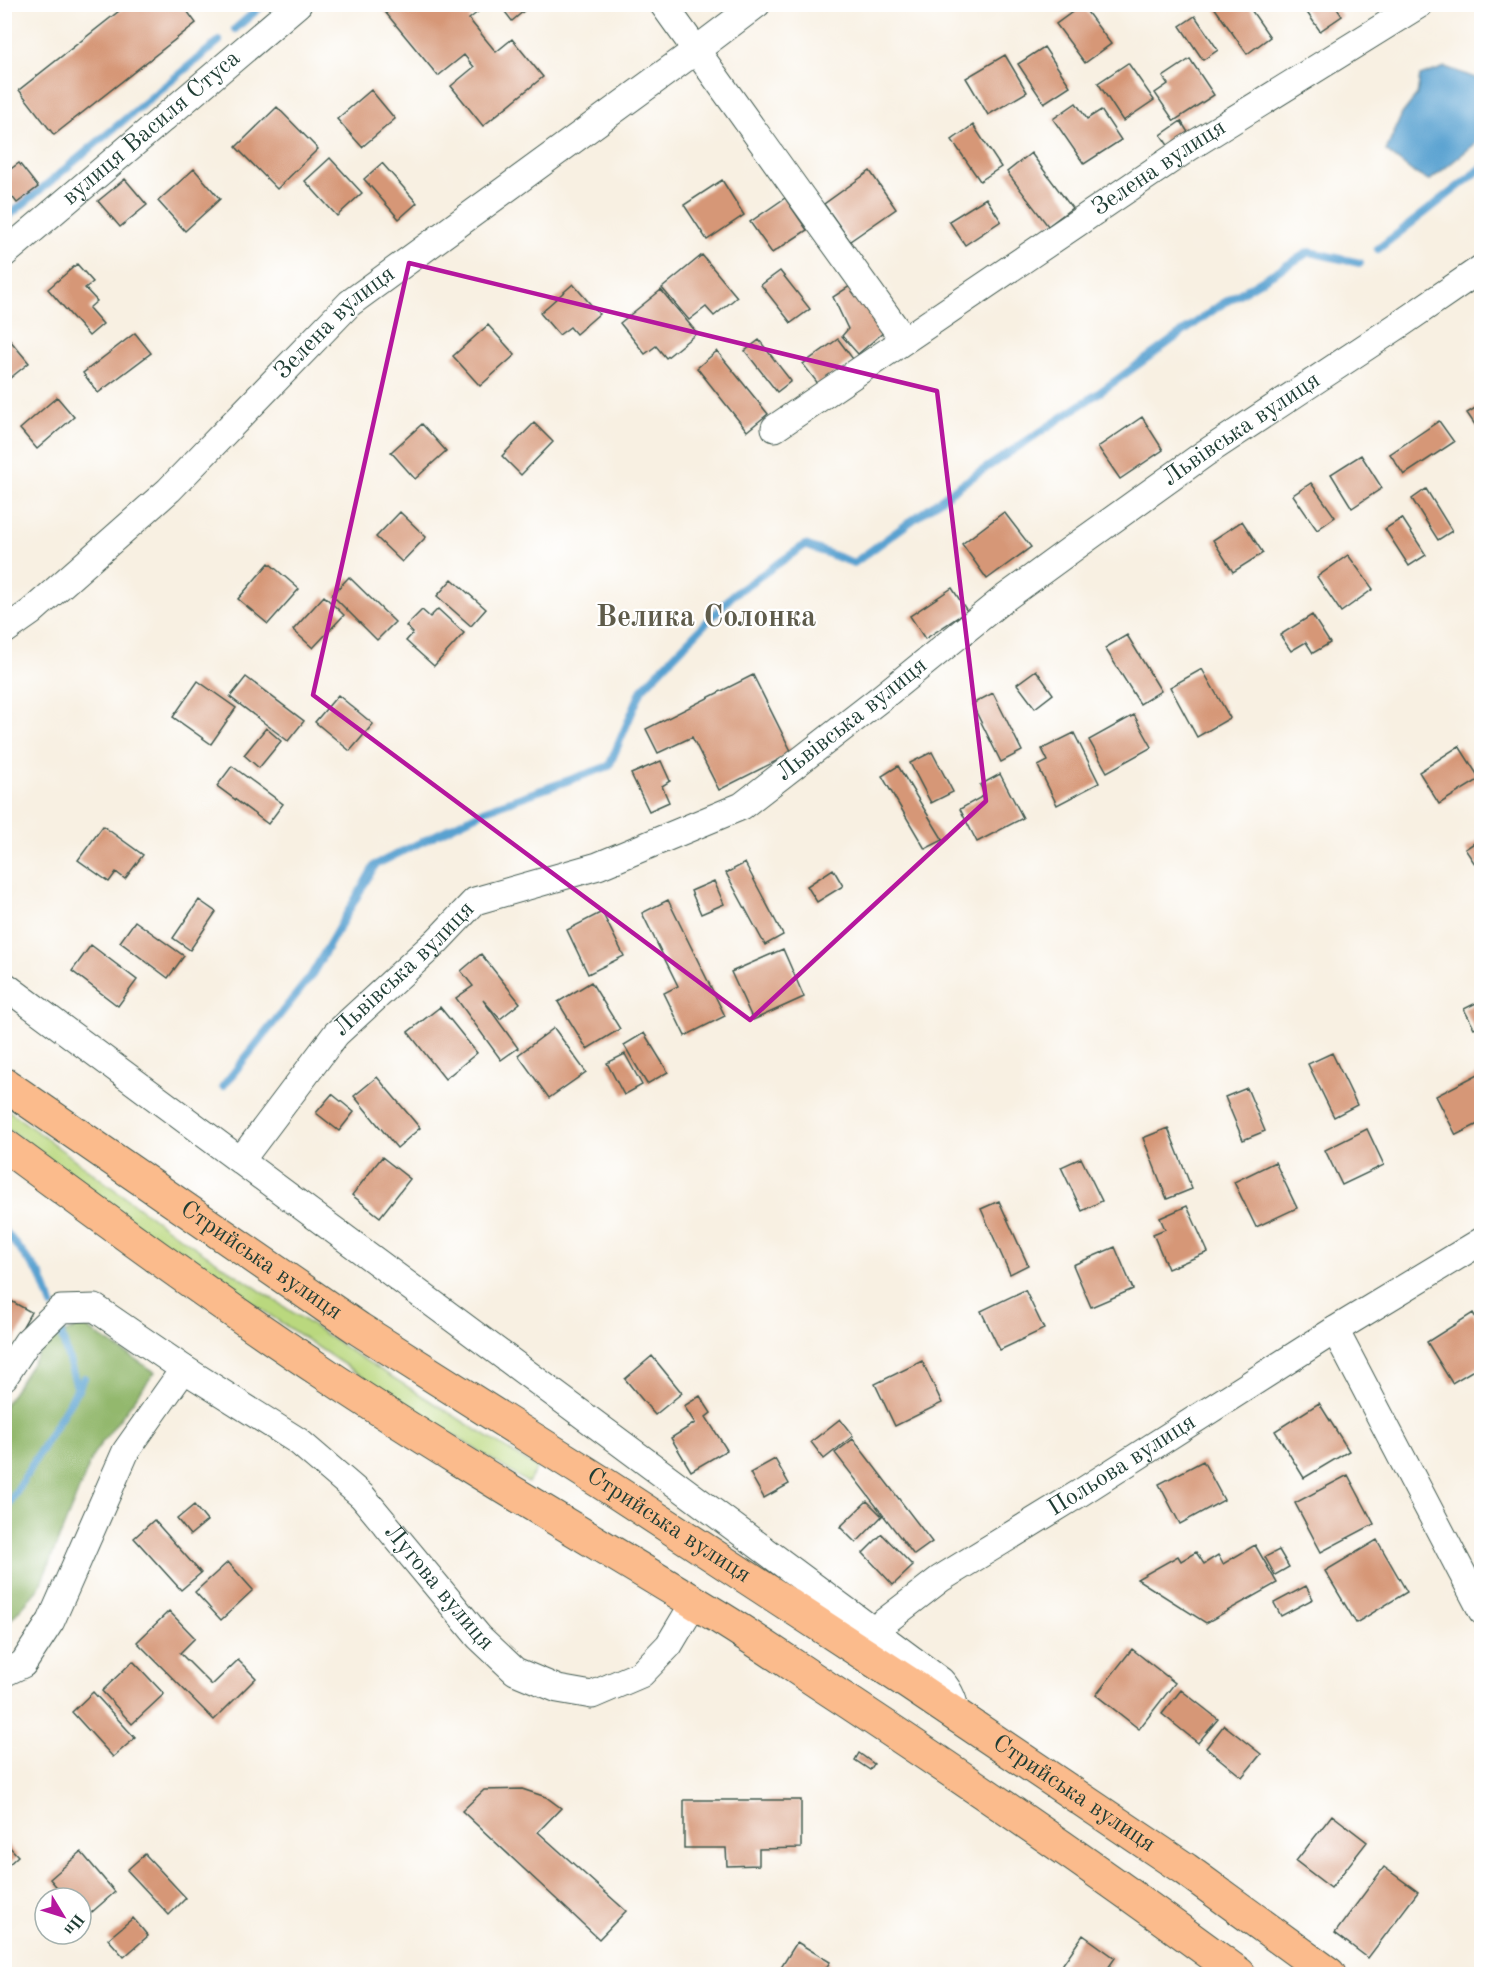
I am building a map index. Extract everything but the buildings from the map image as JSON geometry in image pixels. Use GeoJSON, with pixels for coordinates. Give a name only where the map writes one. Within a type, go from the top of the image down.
{"type":"FeatureCollection","features":[{"type":"Feature","properties":{"kind":"highway","name":"Стрийська вулиця"},"geometry":{"type":"LineString","coordinates":[[4,1084],[359,1329],[607,1486],[1185,1869],[1329,1974]]}},
{"type":"Feature","properties":{"kind":"highway","name":"Стрийська вулиця"},"geometry":{"type":"LineString","coordinates":[[4,1145],[147,1251],[329,1376],[551,1517],[694,1603],[987,1793],[1155,1911],[1239,1974]]}},
{"type":"Feature","properties":{"kind":"street","name":"вулиця Василя Стуса"},"geometry":{"type":"LineString","coordinates":[[4,254],[298,4]]}},
{"type":"Feature","properties":{"kind":"street"},"geometry":{"type":"LineString","coordinates":[[663,4],[904,340]]}},
{"type":"Feature","properties":{"kind":"street","name":"Зелена вулиця"},"geometry":{"type":"LineString","coordinates":[[4,632],[31,612],[169,490],[350,303],[757,4]]}},
{"type":"Feature","properties":{"kind":"street","name":"Зелена вулиця"},"geometry":{"type":"LineString","coordinates":[[776,428],[1188,148],[1420,4]]}},
{"type":"Feature","properties":{"kind":"street","name":"Львівська вулиця"},"geometry":{"type":"LineString","coordinates":[[240,1160],[336,1034],[437,941],[475,902],[598,866],[742,806],[1002,600],[1076,546],[1204,454],[1482,268]]}},
{"type":"Feature","properties":{"kind":"street"},"geometry":{"type":"LineString","coordinates":[[4,986],[941,1680],[953,1699],[957,1717]]}},
{"type":"Feature","properties":{"kind":"street","name":"Польова вулиця"},"geometry":{"type":"LineString","coordinates":[[874,1630],[940,1579],[1080,1493],[1335,1330],[1482,1241]]}},
{"type":"Feature","properties":{"kind":"street","name":"Лугова вулиця"},"geometry":{"type":"LineString","coordinates":[[4,1377],[27,1342],[61,1309],[95,1308],[184,1369],[298,1441],[362,1496],[479,1636],[515,1671],[558,1689],[592,1695],[641,1674],[669,1645],[694,1603]]}},
{"type":"Feature","properties":{"kind":"street"},"geometry":{"type":"LineString","coordinates":[[1335,1330],[1482,1611]]}},
{"type":"Feature","properties":{"kind":"street"},"geometry":{"type":"LineString","coordinates":[[4,1673],[22,1664],[51,1621],[126,1451],[184,1369]]}},
{"type":"Feature","properties":{"kind":"highlighted area"},"geometry":{"type":"Polygon","coordinates":[[[409,263],[937,391],[986,801],[750,1020],[313,695],[409,263]]]}},
{"type":"Feature","properties":{"kind":"green space"},"geometry":{"type":"Polygon","coordinates":[[[4,1107],[165,1227],[349,1350],[537,1468],[528,1483],[340,1362],[156,1239],[5,1127],[4,1107]]]}},
{"type":"Feature","properties":{"kind":"green space"},"geometry":{"type":"Polygon","coordinates":[[[82,1325],[155,1372],[94,1453],[39,1588],[5,1626],[4,1406],[46,1342],[82,1325]]]}},
{"type":"Feature","properties":{"kind":"water"},"geometry":{"type":"Polygon","coordinates":[[[1445,67],[1481,80],[1481,139],[1429,181],[1386,151],[1402,114],[1417,95],[1420,76],[1445,67]]]}},
{"type":"Feature","properties":{"kind":"waterway"},"geometry":{"type":"LineString","coordinates":[[235,29],[264,4]]}},
{"type":"Feature","properties":{"kind":"waterway"},"geometry":{"type":"LineString","coordinates":[[4,220],[219,41]]}},
{"type":"Feature","properties":{"kind":"waterway"},"geometry":{"type":"LineString","coordinates":[[1378,249],[1482,168]]}},
{"type":"Feature","properties":{"kind":"waterway"},"geometry":{"type":"LineString","coordinates":[[223,1086],[311,976],[375,865],[488,809],[609,766],[642,689],[734,594],[805,545],[854,563],[959,486],[1100,392],[1219,306],[1309,252],[1360,263]]}},
{"type":"Feature","properties":{"kind":"waterway"},"geometry":{"type":"LineString","coordinates":[[4,1230],[41,1276],[52,1305]]}},
{"type":"Feature","properties":{"kind":"waterway"},"geometry":{"type":"LineString","coordinates":[[58,1324],[78,1390]]}},
{"type":"Feature","properties":{"kind":"waterway"},"geometry":{"type":"LineString","coordinates":[[4,1512],[84,1378]]}},
{"type":"Feature","properties":{"kind":"district","name":"Велика Солонка"},"geometry":{"type":"Point","coordinates":[706,618]}}]}
